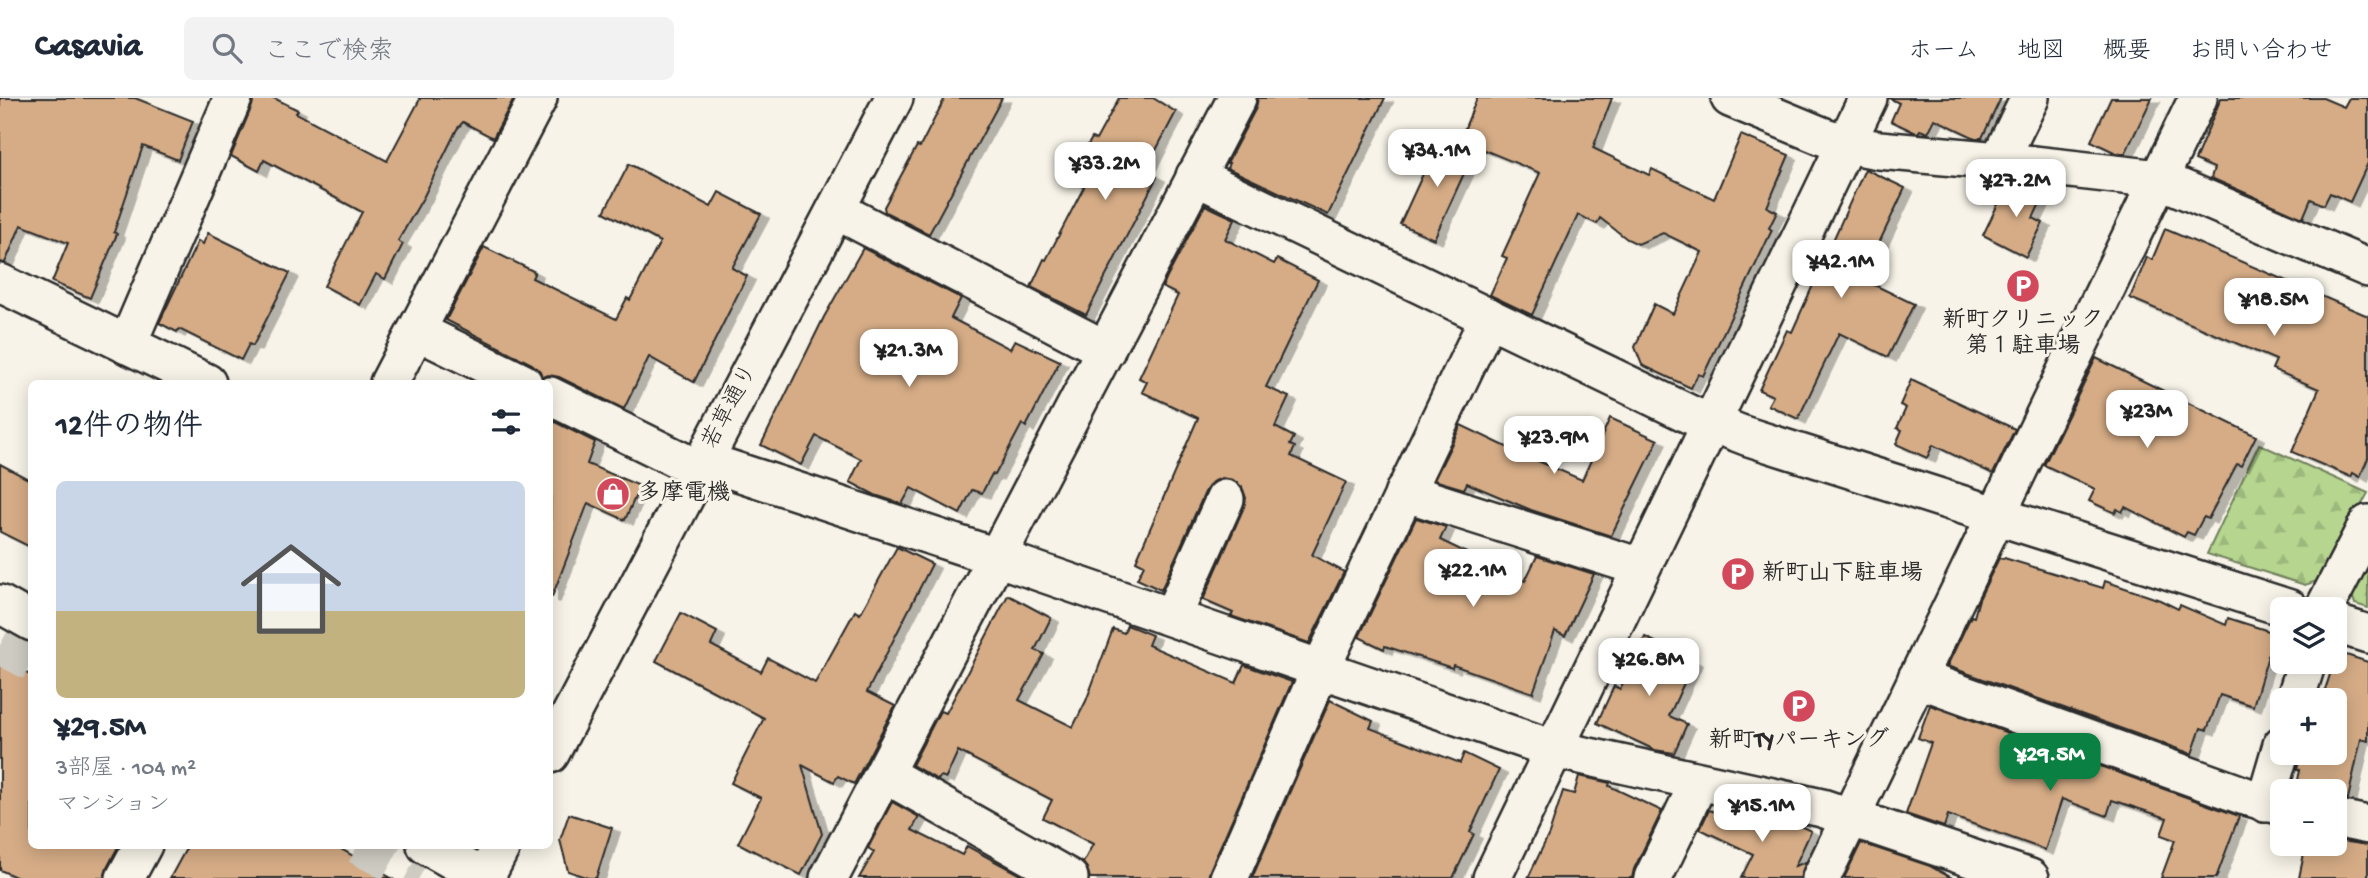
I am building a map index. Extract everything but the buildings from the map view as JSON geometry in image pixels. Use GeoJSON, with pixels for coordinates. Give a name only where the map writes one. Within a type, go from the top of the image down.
{"type":"FeatureCollection","features":[{"type":"Feature","properties":{"kind":"street"},"geometry":{"type":"LineString","coordinates":[[127,345],[233,98]]}},
{"type":"Feature","properties":{"kind":"street"},"geometry":{"type":"LineString","coordinates":[[391,380],[538,98]]}},
{"type":"Feature","properties":{"kind":"street","name":"若草通り"},"geometry":{"type":"LineString","coordinates":[[553,748],[894,98]]}},
{"type":"Feature","properties":{"kind":"street"},"geometry":{"type":"LineString","coordinates":[[829,878],[1237,98]]}},
{"type":"Feature","properties":{"kind":"street"},"geometry":{"type":"LineString","coordinates":[[1730,98],[1846,144],[1879,150],[1999,160],[2159,179],[2368,268]]}},
{"type":"Feature","properties":{"kind":"street"},"geometry":{"type":"LineString","coordinates":[[1492,878],[1868,98]]}},
{"type":"Feature","properties":{"kind":"street"},"geometry":{"type":"LineString","coordinates":[[1999,160],[2030,98]]}},
{"type":"Feature","properties":{"kind":"street"},"geometry":{"type":"LineString","coordinates":[[1821,878],[1994,515],[2198,98]]}},
{"type":"Feature","properties":{"kind":"street"},"geometry":{"type":"LineString","coordinates":[[1195,176],[1711,423],[2270,603]]}},
{"type":"Feature","properties":{"kind":"street"},"geometry":{"type":"LineString","coordinates":[[836,210],[1106,350]]}},
{"type":"Feature","properties":{"kind":"street"},"geometry":{"type":"LineString","coordinates":[[0,283],[201,380]]}},
{"type":"Feature","properties":{"kind":"street"},"geometry":{"type":"LineString","coordinates":[[1229,878],[1321,668],[1489,317]]}},
{"type":"Feature","properties":{"kind":"street"},"geometry":{"type":"LineString","coordinates":[[417,331],[517,380]]}},
{"type":"Feature","properties":{"kind":"street"},"geometry":{"type":"LineString","coordinates":[[553,397],[698,469],[726,468],[996,557],[1553,749],[1822,808],[2011,875]]}},
{"type":"Feature","properties":{"kind":"street"},"geometry":{"type":"LineString","coordinates":[[1404,492],[1640,567]]}},
{"type":"Feature","properties":{"kind":"street"},"geometry":{"type":"LineString","coordinates":[[1172,617],[1225,499]]}},
{"type":"Feature","properties":{"kind":"street"},"geometry":{"type":"LineString","coordinates":[[2330,597],[2368,524]]}},
{"type":"Feature","properties":{"kind":"street"},"geometry":{"type":"LineString","coordinates":[[0,604],[28,620]]}},
{"type":"Feature","properties":{"kind":"street"},"geometry":{"type":"LineString","coordinates":[[2347,627],[2368,634]]}},
{"type":"Feature","properties":{"kind":"street"},"geometry":{"type":"LineString","coordinates":[[1917,678],[2270,804]]}},
{"type":"Feature","properties":{"kind":"street"},"geometry":{"type":"LineString","coordinates":[[885,774],[1069,878]]}},
{"type":"Feature","properties":{"kind":"street"},"geometry":{"type":"LineString","coordinates":[[1653,878],[1699,782]]}},
{"type":"Feature","properties":{"kind":"street"},"geometry":{"type":"LineString","coordinates":[[2347,821],[2368,825]]}},
{"type":"Feature","properties":{"kind":"street"},"geometry":{"type":"LineString","coordinates":[[125,878],[141,849]]}},
{"type":"Feature","properties":{"kind":"street"},"geometry":{"type":"LineString","coordinates":[[433,849],[484,878],[500,849]]}},
{"type":"Feature","properties":{"kind":"green space"},"geometry":{"type":"Polygon","coordinates":[[[2259,444],[2368,493],[2320,580],[2305,585],[2207,554],[2259,444]]]}},
{"type":"Feature","properties":{"kind":"green space"},"geometry":{"type":"Polygon","coordinates":[[[2368,557],[2368,608],[2355,604],[2350,588],[2368,557]]]}},
{"type":"Feature","properties":{"kind":"tunnel"},"geometry":{"type":"LineString","coordinates":[[0,645],[28,660]]}},
{"type":"Feature","properties":{"kind":"tunnel"},"geometry":{"type":"LineString","coordinates":[[365,849],[419,878]]}},
{"type":"Feature","properties":{"kind":"place","name":"新町クリニック 第１駐車場"},"geometry":{"type":"Point","coordinates":[2023,286]}},
{"type":"Feature","properties":{"kind":"place","name":"多摩電機"},"geometry":{"type":"Point","coordinates":[613,494]}},
{"type":"Feature","properties":{"kind":"place","name":"新町山下駐車場"},"geometry":{"type":"Point","coordinates":[1738,574]}},
{"type":"Feature","properties":{"kind":"place","name":"新町TYパーキング"},"geometry":{"type":"Point","coordinates":[1799,706]}}]}
